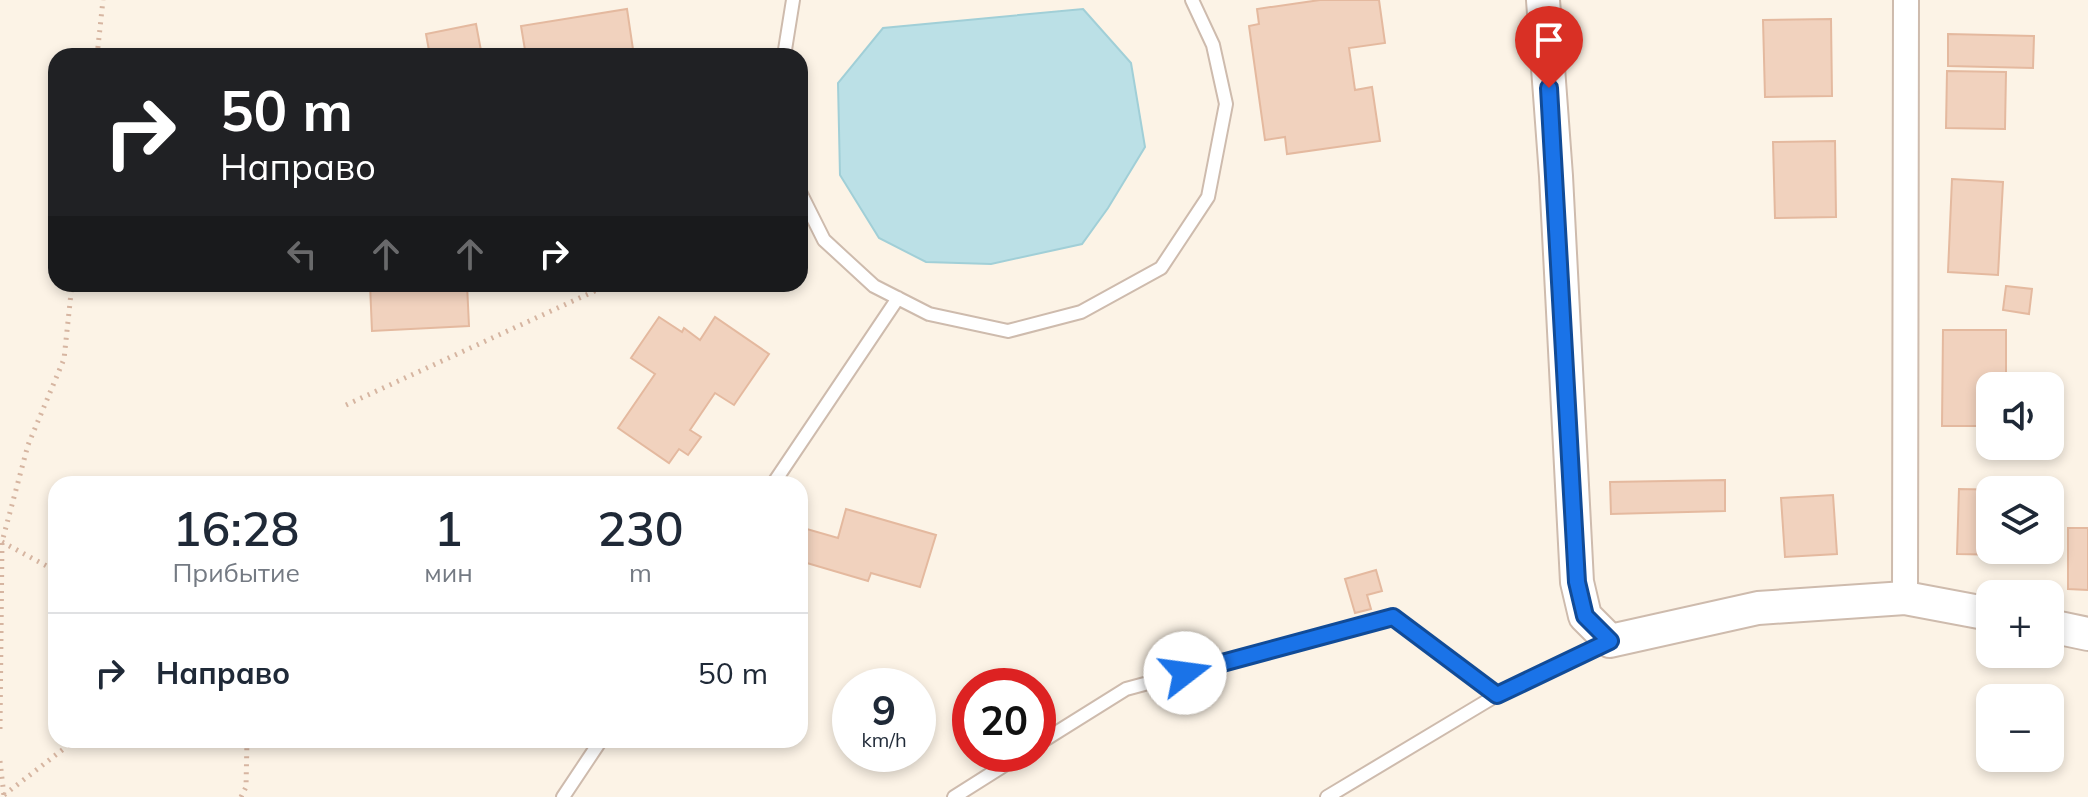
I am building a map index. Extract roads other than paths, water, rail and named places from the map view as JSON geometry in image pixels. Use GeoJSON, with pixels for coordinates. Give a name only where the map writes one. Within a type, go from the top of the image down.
{"type":"FeatureCollection","features":[{"type":"Feature","properties":{"kind":"street"},"geometry":{"type":"LineString","coordinates":[[1543,0],[1556,176],[1577,582],[1585,616],[1610,641],[1758,608],[1905,598],[1976,611]]}},
{"type":"Feature","properties":{"kind":"street"},"geometry":{"type":"LineString","coordinates":[[1905,598],[1906,0]]}},
{"type":"Feature","properties":{"kind":"street"},"geometry":{"type":"LineString","coordinates":[[2064,629],[2088,634]]}},
{"type":"Feature","properties":{"kind":"lane"},"geometry":{"type":"LineString","coordinates":[[785,48],[793,0]]}},
{"type":"Feature","properties":{"kind":"lane"},"geometry":{"type":"LineString","coordinates":[[808,208],[824,240],[874,286],[929,314],[1008,331],[1081,312],[1161,268],[1208,197],[1226,104],[1213,45],[1192,0]]}},
{"type":"Feature","properties":{"kind":"lane"},"geometry":{"type":"LineString","coordinates":[[778,476],[898,298]]}},
{"type":"Feature","properties":{"kind":"lane"},"geometry":{"type":"LineString","coordinates":[[1056,733],[1126,689],[1393,617],[1497,695]]}},
{"type":"Feature","properties":{"kind":"lane"},"geometry":{"type":"LineString","coordinates":[[1327,797],[1497,695],[1610,641]]}},
{"type":"Feature","properties":{"kind":"lane"},"geometry":{"type":"LineString","coordinates":[[563,797],[596,748]]}},
{"type":"Feature","properties":{"kind":"lane"},"geometry":{"type":"LineString","coordinates":[[954,797],[994,772]]}},
{"type":"Feature","properties":{"kind":"water"},"geometry":{"type":"Polygon","coordinates":[[[1083,9],[1131,63],[1145,147],[1082,244],[991,264],[926,262],[879,238],[840,175],[838,83],[883,28],[1083,9]]]}}]}
